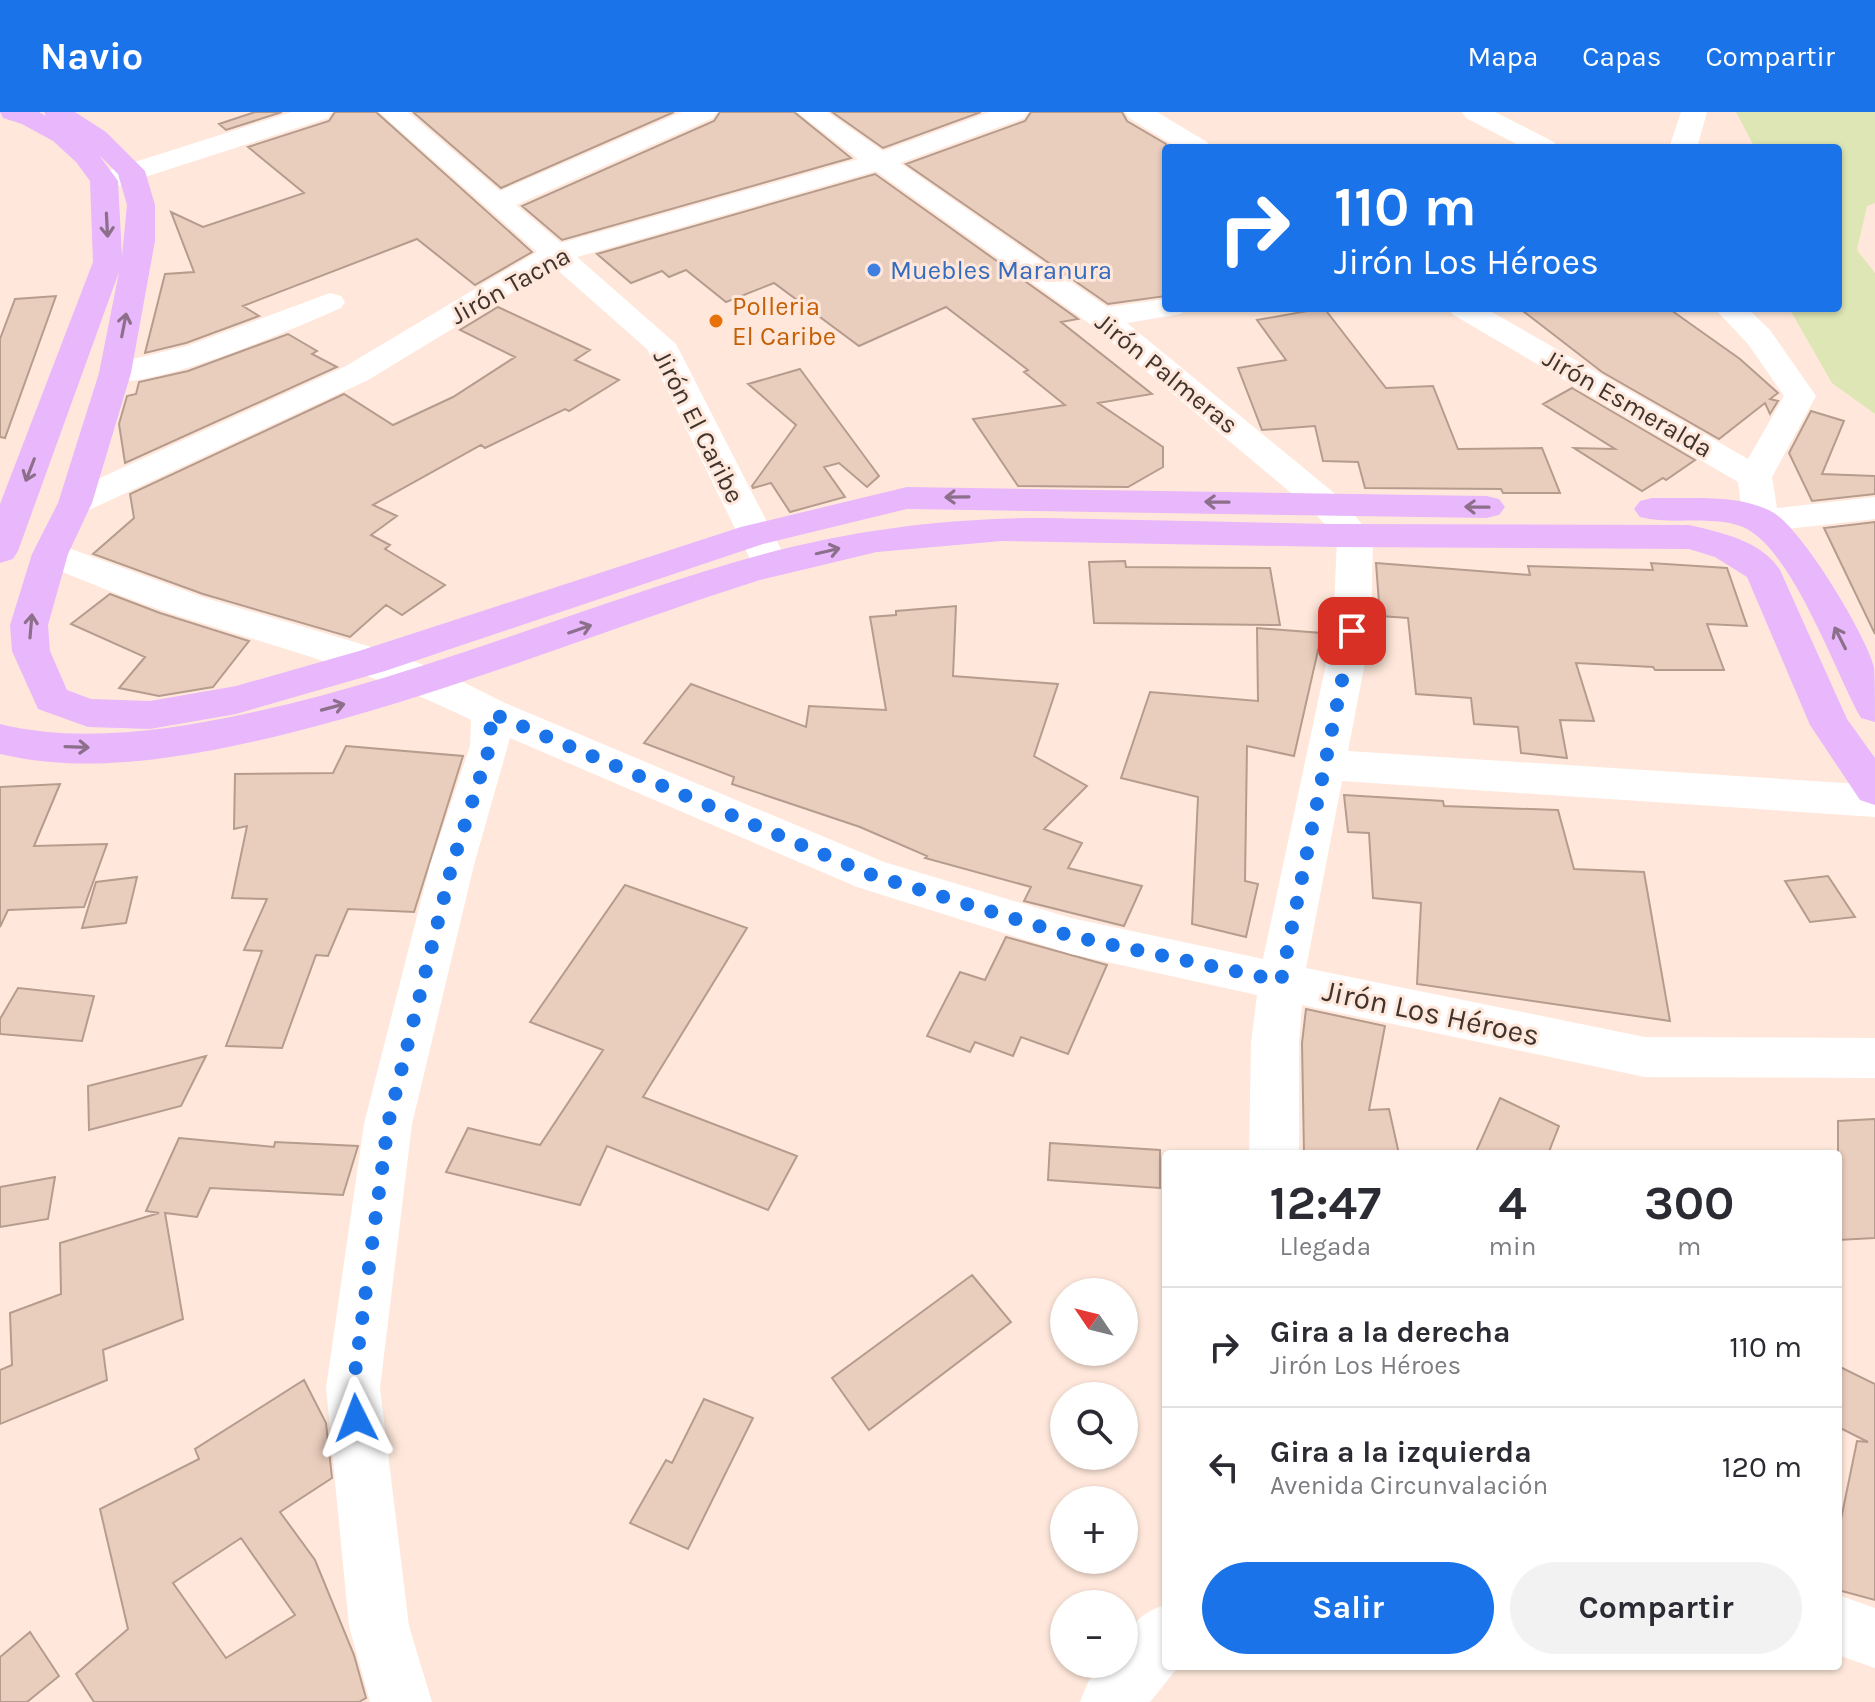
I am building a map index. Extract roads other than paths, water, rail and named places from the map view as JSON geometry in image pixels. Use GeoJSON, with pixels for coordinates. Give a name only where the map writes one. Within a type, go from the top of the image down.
{"type":"FeatureCollection","features":[{"type":"Feature","properties":{"kind":"highway"},"geometry":{"type":"LineString","coordinates":[[12,112],[31,118],[62,135],[86,156],[118,176]]}},
{"type":"Feature","properties":{"kind":"highway"},"geometry":{"type":"LineString","coordinates":[[57,112],[97,138],[118,176],[141,205],[140,241],[115,373],[75,503],[50,554],[29,625],[31,651],[52,699],[88,713],[150,715],[236,700],[763,550],[965,529],[1355,537],[1689,537],[1742,554],[1762,570],[1830,725],[1875,789]]}},
{"type":"Feature","properties":{"kind":"highway"},"geometry":{"type":"LineString","coordinates":[[0,551],[108,262],[118,176]]}},
{"type":"Feature","properties":{"kind":"highway"},"geometry":{"type":"LineString","coordinates":[[0,736],[39,746],[166,745],[250,729],[429,682],[763,550],[907,498],[1717,510],[1761,521],[1787,545],[1811,584],[1875,708]]}},
{"type":"Feature","properties":{"kind":"highway"},"geometry":{"type":"LineString","coordinates":[[0,736],[52,699]]}},
{"type":"Feature","properties":{"kind":"street"},"geometry":{"type":"LineString","coordinates":[[118,176],[319,112]]}},
{"type":"Feature","properties":{"kind":"street","name":"Jirón El Caribe"},"geometry":{"type":"LineString","coordinates":[[392,112],[660,344],[763,550]]}},
{"type":"Feature","properties":{"kind":"street"},"geometry":{"type":"LineString","coordinates":[[496,203],[704,112]]}},
{"type":"Feature","properties":{"kind":"street","name":"Jirón Palmeras"},"geometry":{"type":"LineString","coordinates":[[810,112],[1101,317],[1327,505],[1355,537]]}},
{"type":"Feature","properties":{"kind":"street","name":"Jirón Tacna"},"geometry":{"type":"LineString","coordinates":[[75,503],[357,373],[555,254],[880,161],[1015,112]]}},
{"type":"Feature","properties":{"kind":"street"},"geometry":{"type":"LineString","coordinates":[[1138,112],[1190,144]]}},
{"type":"Feature","properties":{"kind":"street"},"geometry":{"type":"LineString","coordinates":[[1475,112],[1536,144]]}},
{"type":"Feature","properties":{"kind":"street"},"geometry":{"type":"LineString","coordinates":[[1684,144],[1694,112]]}},
{"type":"Feature","properties":{"kind":"street"},"geometry":{"type":"LineString","coordinates":[[115,373],[187,359],[234,343],[330,302]]}},
{"type":"Feature","properties":{"kind":"street"},"geometry":{"type":"LineString","coordinates":[[1101,317],[1162,309]]}},
{"type":"Feature","properties":{"kind":"street","name":"Jirón Esmeralda"},"geometry":{"type":"LineString","coordinates":[[1470,312],[1755,477]]}},
{"type":"Feature","properties":{"kind":"street"},"geometry":{"type":"LineString","coordinates":[[1733,312],[1759,337],[1800,396],[1755,477],[1761,521],[1875,508]]}},
{"type":"Feature","properties":{"kind":"street"},"geometry":{"type":"LineString","coordinates":[[1274,1150],[1275,1043],[1281,981],[1352,631],[1355,537]]}},
{"type":"Feature","properties":{"kind":"street","name":"Jirón Los Héroes"},"geometry":{"type":"LineString","coordinates":[[50,554],[189,606],[371,661],[429,682],[491,713],[872,875],[1071,936],[1645,1057],[1875,1058]]}},
{"type":"Feature","properties":{"kind":"street"},"geometry":{"type":"LineString","coordinates":[[401,1702],[379,1626],[353,1388],[388,1124],[452,865],[490,746],[491,713]]}},
{"type":"Feature","properties":{"kind":"street"},"geometry":{"type":"LineString","coordinates":[[1324,765],[1875,801]]}},
{"type":"Feature","properties":{"kind":"street"},"geometry":{"type":"LineString","coordinates":[[1842,1626],[1875,1638]]}},
{"type":"Feature","properties":{"kind":"street"},"geometry":{"type":"LineString","coordinates":[[1111,1702],[1162,1639]]}},
{"type":"Feature","properties":{"kind":"place","name":"Muebles Maranura"},"geometry":{"type":"Point","coordinates":[874,270]}},
{"type":"Feature","properties":{"kind":"place","name":"Polleria El Caribe"},"geometry":{"type":"Point","coordinates":[716,321]}}]}
